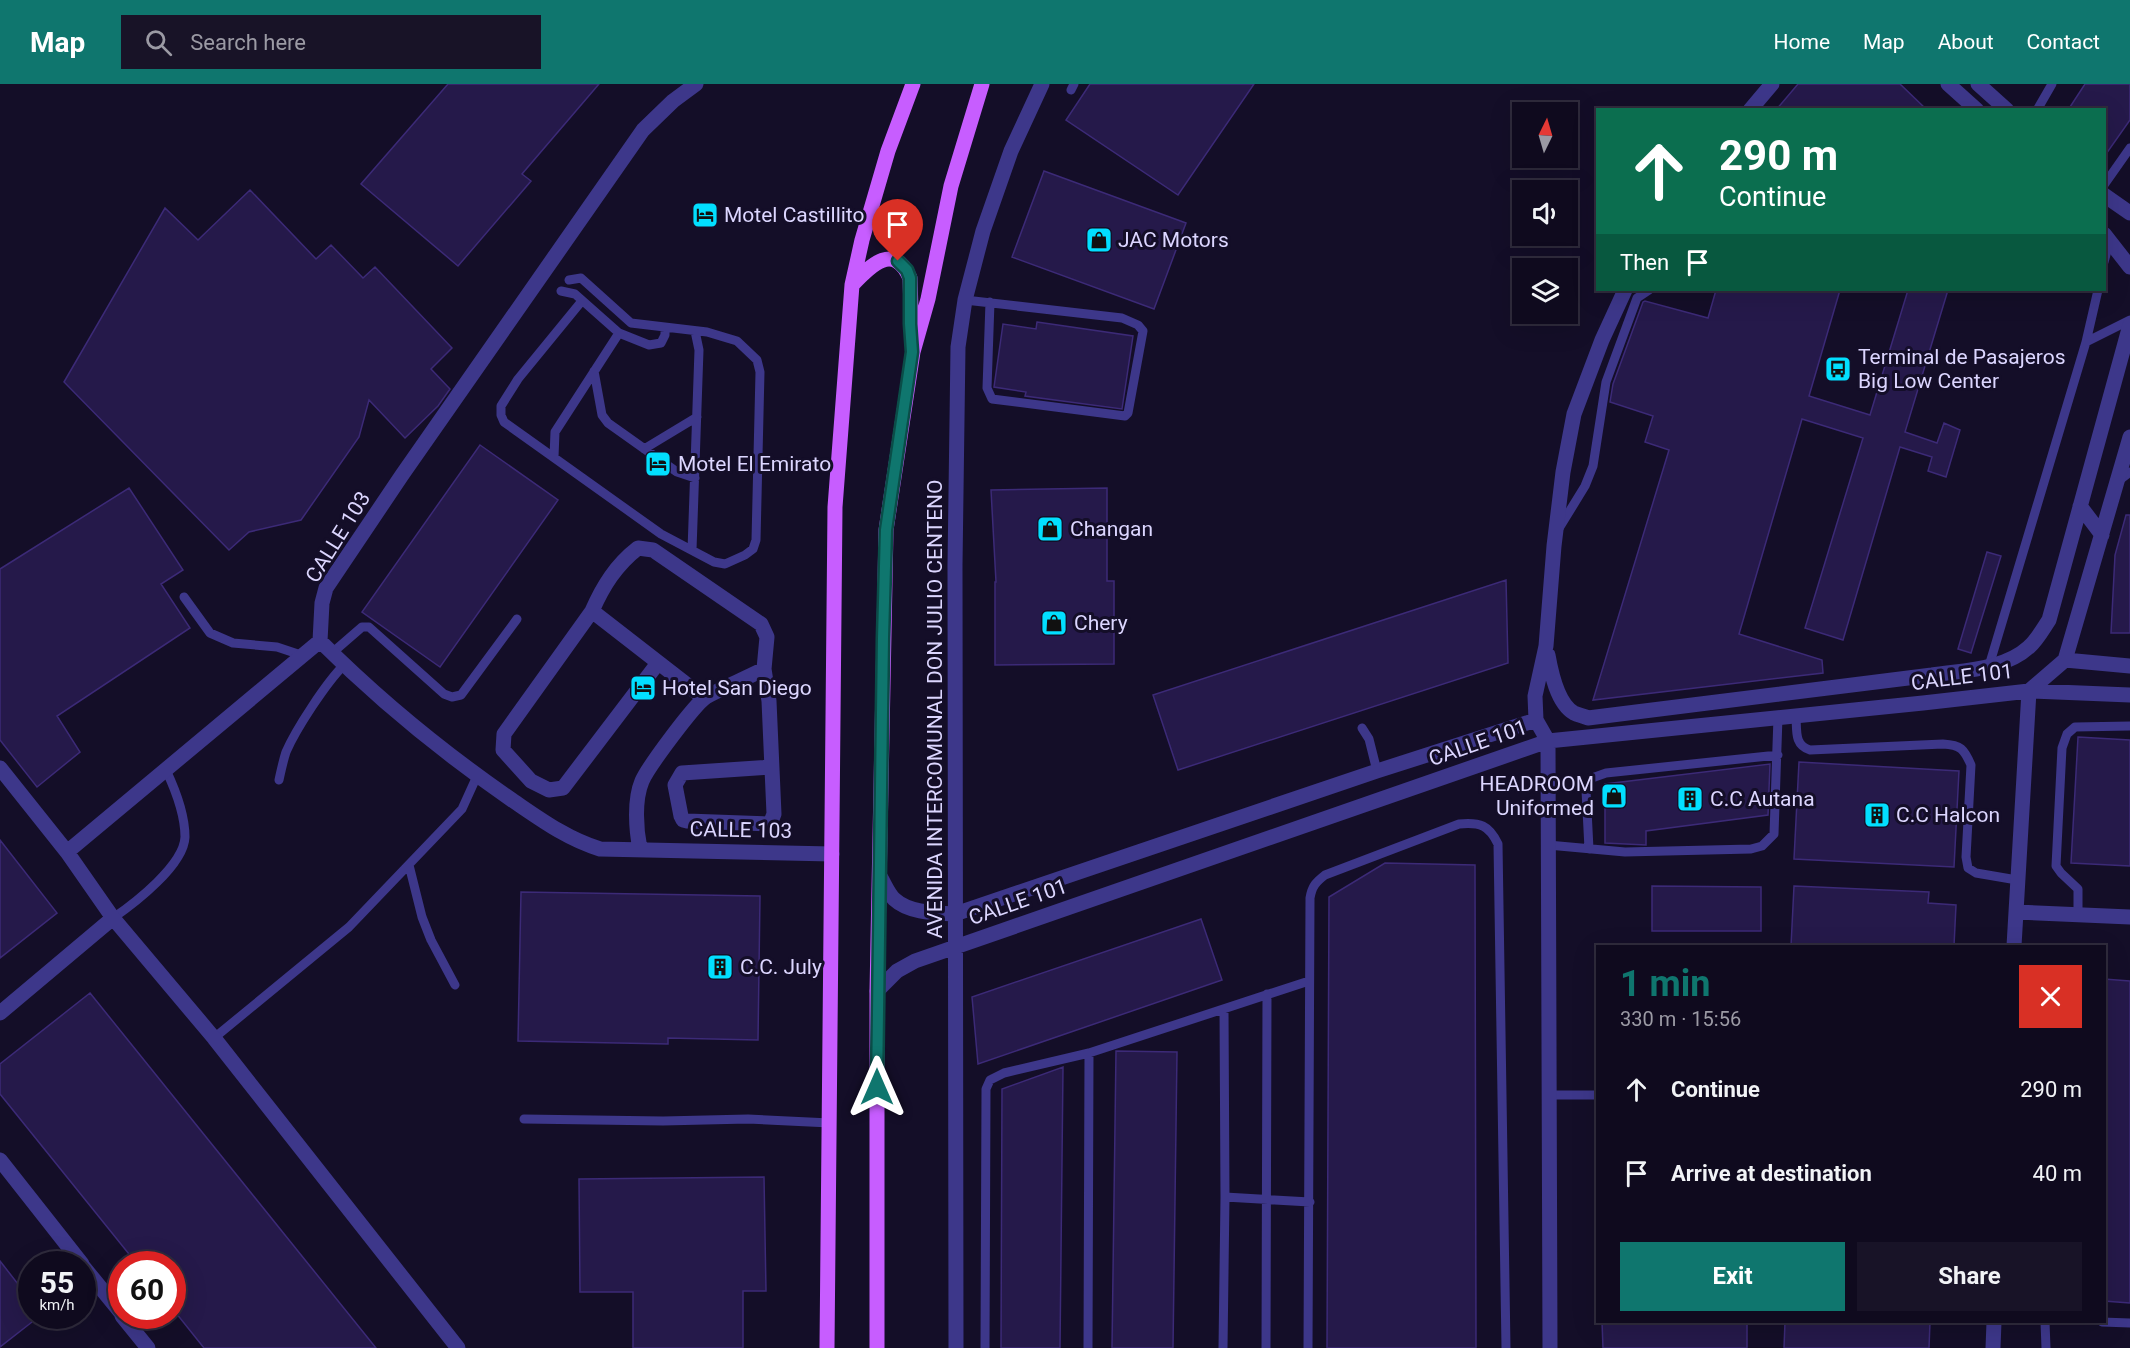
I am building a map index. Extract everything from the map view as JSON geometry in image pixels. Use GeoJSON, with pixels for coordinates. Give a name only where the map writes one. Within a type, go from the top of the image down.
{"type":"FeatureCollection","features":[{"type":"Feature","properties":{"kind":"main road"},"geometry":{"type":"LineString","coordinates":[[827,1348],[835,507],[852,285],[862,240],[888,151],[913,84]]}},
{"type":"Feature","properties":{"kind":"main road","name":"AVENIDA INTERCOMUNAL DON JULIO CENTENO"},"geometry":{"type":"LineString","coordinates":[[877,1348],[877,992],[886,530],[912,352],[928,299],[951,186],[982,84]]}},
{"type":"Feature","properties":{"kind":"main road"},"geometry":{"type":"LineString","coordinates":[[852,285],[877,261],[886,259],[898,261],[907,270],[910,278],[912,352]]}},
{"type":"Feature","properties":{"kind":"street","name":"CALLE 103"},"geometry":{"type":"LineString","coordinates":[[696,84],[673,101],[642,130],[402,475],[326,588],[322,603],[320,641],[413,725],[477,776],[579,843],[600,849],[832,854]]}},
{"type":"Feature","properties":{"kind":"street","name":"AVENIDA INTERCOMUNAL DON JULIO CENTENO"},"geometry":{"type":"LineString","coordinates":[[956,1348],[955,914],[958,347],[965,300],[983,231],[1011,152],[1042,84]]}},
{"type":"Feature","properties":{"kind":"street"},"geometry":{"type":"LineString","coordinates":[[1752,108],[1772,84]]}},
{"type":"Feature","properties":{"kind":"street"},"geometry":{"type":"LineString","coordinates":[[1948,84],[1975,108]]}},
{"type":"Feature","properties":{"kind":"street"},"geometry":{"type":"LineString","coordinates":[[1978,84],[2005,108]]}},
{"type":"Feature","properties":{"kind":"street"},"geometry":{"type":"LineString","coordinates":[[2106,196],[2130,213]]}},
{"type":"Feature","properties":{"kind":"street"},"geometry":{"type":"LineString","coordinates":[[2107,237],[2130,267]]}},
{"type":"Feature","properties":{"kind":"street"},"geometry":{"type":"LineString","coordinates":[[1550,1348],[1551,1095],[1548,741],[1536,720],[1535,696],[1546,646],[1563,472],[1574,414],[1602,340],[1625,291]]}},
{"type":"Feature","properties":{"kind":"street"},"geometry":{"type":"LineString","coordinates":[[1546,646],[1552,678],[1561,698],[1572,712],[1588,718],[1919,676],[2003,662],[2030,647],[2049,620],[2130,325]]}},
{"type":"Feature","properties":{"kind":"street"},"geometry":{"type":"LineString","coordinates":[[2014,945],[2029,691],[2065,660],[2130,437]]}},
{"type":"Feature","properties":{"kind":"street"},"geometry":{"type":"LineString","coordinates":[[2080,506],[2102,535]]}},
{"type":"Feature","properties":{"kind":"street"},"geometry":{"type":"LineString","coordinates":[[658,663],[563,788],[549,790],[531,781],[503,750],[504,734],[592,611],[602,589],[624,559],[638,549],[653,550],[761,624],[767,637],[764,669],[769,701],[774,813],[770,824],[683,820],[675,785],[682,773],[771,767]]}},
{"type":"Feature","properties":{"kind":"street"},"geometry":{"type":"LineString","coordinates":[[592,611],[704,698]]}},
{"type":"Feature","properties":{"kind":"street"},"geometry":{"type":"LineString","coordinates":[[67,852],[320,641]]}},
{"type":"Feature","properties":{"kind":"street"},"geometry":{"type":"LineString","coordinates":[[2065,660],[2130,666]]}},
{"type":"Feature","properties":{"kind":"street"},"geometry":{"type":"LineString","coordinates":[[640,849],[637,834],[642,780],[671,737],[704,698],[764,669]]}},
{"type":"Feature","properties":{"kind":"street"},"geometry":{"type":"LineString","coordinates":[[1919,676],[1923,703]]}},
{"type":"Feature","properties":{"kind":"street","name":"CALLE 101"},"geometry":{"type":"LineString","coordinates":[[877,992],[897,971],[915,961],[955,946],[1548,741],[2029,691],[2130,695]]}},
{"type":"Feature","properties":{"kind":"street","name":"CALLE 101"},"geometry":{"type":"LineString","coordinates":[[881,878],[892,897],[904,907],[955,914],[1377,771],[1536,720]]}},
{"type":"Feature","properties":{"kind":"street"},"geometry":{"type":"LineString","coordinates":[[0,768],[67,852],[113,918],[214,1038],[458,1348]]}},
{"type":"Feature","properties":{"kind":"street"},"geometry":{"type":"LineString","coordinates":[[2016,912],[2130,918]]}},
{"type":"Feature","properties":{"kind":"street"},"geometry":{"type":"LineString","coordinates":[[0,1013],[113,918]]}},
{"type":"Feature","properties":{"kind":"street"},"geometry":{"type":"LineString","coordinates":[[0,1160],[71,1251]]}},
{"type":"Feature","properties":{"kind":"street"},"geometry":{"type":"LineString","coordinates":[[96,1282],[108,1298]]}},
{"type":"Feature","properties":{"kind":"street"},"geometry":{"type":"LineString","coordinates":[[1993,1348],[1994,1323]]}},
{"type":"Feature","properties":{"kind":"street"},"geometry":{"type":"LineString","coordinates":[[133,1329],[148,1348]]}},
{"type":"Feature","properties":{"kind":"lane"},"geometry":{"type":"LineString","coordinates":[[2038,108],[2052,84]]}},
{"type":"Feature","properties":{"kind":"lane"},"geometry":{"type":"LineString","coordinates":[[2106,182],[2130,148]]}},
{"type":"Feature","properties":{"kind":"lane"},"geometry":{"type":"LineString","coordinates":[[569,280],[581,278],[631,323],[706,332],[737,341],[757,360],[760,372],[756,540],[753,549],[745,555],[725,564],[714,562],[661,534],[504,422],[501,406],[518,380],[581,302]]}},
{"type":"Feature","properties":{"kind":"lane"},"geometry":{"type":"LineString","coordinates":[[561,291],[574,294],[619,333],[649,345],[662,343],[665,328]]}},
{"type":"Feature","properties":{"kind":"lane"},"geometry":{"type":"LineString","coordinates":[[1557,531],[1586,486],[1593,466],[1606,382],[1637,298],[1648,291]]}},
{"type":"Feature","properties":{"kind":"lane"},"geometry":{"type":"LineString","coordinates":[[1989,666],[2086,342],[2098,291]]}},
{"type":"Feature","properties":{"kind":"lane"},"geometry":{"type":"LineString","coordinates":[[965,300],[990,302],[1122,318],[1138,325],[1143,331],[1128,413],[1125,416],[992,399],[987,388],[990,302]]}},
{"type":"Feature","properties":{"kind":"lane"},"geometry":{"type":"LineString","coordinates":[[2086,342],[2130,320]]}},
{"type":"Feature","properties":{"kind":"lane"},"geometry":{"type":"LineString","coordinates":[[692,550],[699,350],[695,331]]}},
{"type":"Feature","properties":{"kind":"lane"},"geometry":{"type":"LineString","coordinates":[[554,457],[555,432],[619,333]]}},
{"type":"Feature","properties":{"kind":"lane"},"geometry":{"type":"LineString","coordinates":[[594,371],[602,415],[608,423],[677,472],[695,478]]}},
{"type":"Feature","properties":{"kind":"lane"},"geometry":{"type":"LineString","coordinates":[[644,449],[697,417]]}},
{"type":"Feature","properties":{"kind":"lane"},"geometry":{"type":"LineString","coordinates":[[2117,482],[2130,472]]}},
{"type":"Feature","properties":{"kind":"lane"},"geometry":{"type":"LineString","coordinates":[[184,597],[210,633],[233,643],[277,646],[304,656]]}},
{"type":"Feature","properties":{"kind":"lane"},"geometry":{"type":"LineString","coordinates":[[332,653],[362,627],[369,627],[444,694],[452,697],[461,695],[517,619]]}},
{"type":"Feature","properties":{"kind":"lane"},"geometry":{"type":"LineString","coordinates":[[279,780],[286,752],[303,722],[344,665]]}},
{"type":"Feature","properties":{"kind":"lane"},"geometry":{"type":"LineString","coordinates":[[1796,716],[1799,744],[1802,748],[1810,750],[1943,744],[1954,745],[1965,752],[1971,765],[1966,857],[1968,867],[1976,873],[2017,880]]}},
{"type":"Feature","properties":{"kind":"lane"},"geometry":{"type":"LineString","coordinates":[[1548,845],[1659,851],[1751,849],[1762,846],[1774,834],[1778,717]]}},
{"type":"Feature","properties":{"kind":"lane"},"geometry":{"type":"LineString","coordinates":[[2078,915],[2078,889],[2056,866],[2062,748],[2067,734],[2075,727],[2130,726]]}},
{"type":"Feature","properties":{"kind":"lane"},"geometry":{"type":"LineString","coordinates":[[1362,728],[1369,739],[1377,771]]}},
{"type":"Feature","properties":{"kind":"lane"},"geometry":{"type":"LineString","coordinates":[[1589,849],[1586,790],[1592,778],[1606,773],[1778,755]]}},
{"type":"Feature","properties":{"kind":"lane"},"geometry":{"type":"LineString","coordinates":[[113,918],[137,902],[168,871],[183,849],[185,836],[176,792],[166,770]]}},
{"type":"Feature","properties":{"kind":"lane"},"geometry":{"type":"LineString","coordinates":[[214,1038],[349,927],[462,809],[477,776]]}},
{"type":"Feature","properties":{"kind":"lane"},"geometry":{"type":"LineString","coordinates":[[1308,1348],[1310,898],[1315,883],[1325,875],[1459,824],[1475,823],[1493,832],[1498,844],[1506,1348]]}},
{"type":"Feature","properties":{"kind":"lane"},"geometry":{"type":"LineString","coordinates":[[409,865],[422,916],[431,939],[455,985]]}},
{"type":"Feature","properties":{"kind":"lane"},"geometry":{"type":"LineString","coordinates":[[985,1348],[986,1089],[990,1080],[1004,1073],[1089,1053],[1309,981]]}},
{"type":"Feature","properties":{"kind":"lane"},"geometry":{"type":"LineString","coordinates":[[1266,1348],[1267,994]]}},
{"type":"Feature","properties":{"kind":"lane"},"geometry":{"type":"LineString","coordinates":[[1223,1348],[1224,1009]]}},
{"type":"Feature","properties":{"kind":"lane"},"geometry":{"type":"LineString","coordinates":[[1088,1348],[1089,1053]]}},
{"type":"Feature","properties":{"kind":"lane"},"geometry":{"type":"LineString","coordinates":[[1551,1095],[1596,1095]]}},
{"type":"Feature","properties":{"kind":"lane"},"geometry":{"type":"LineString","coordinates":[[524,1119],[663,1121],[748,1119],[830,1123]]}},
{"type":"Feature","properties":{"kind":"lane"},"geometry":{"type":"LineString","coordinates":[[1225,1197],[1310,1202]]}},
{"type":"Feature","properties":{"kind":"lane"},"geometry":{"type":"LineString","coordinates":[[2106,1322],[2130,1323]]}},
{"type":"Feature","properties":{"kind":"lane"},"geometry":{"type":"LineString","coordinates":[[2045,1323],[2046,1348]]}},
{"type":"Feature","properties":{"kind":"building"},"geometry":{"type":"Polygon","coordinates":[[[448,84],[599,84],[522,174],[531,181],[458,266],[361,184],[448,84]]]}},
{"type":"Feature","properties":{"kind":"building"},"geometry":{"type":"Polygon","coordinates":[[[1090,84],[1254,84],[1178,195],[1066,120],[1090,84]]]}},
{"type":"Feature","properties":{"kind":"building"},"geometry":{"type":"Polygon","coordinates":[[[1798,84],[1900,84],[1925,108],[1778,108],[1798,84]]]}},
{"type":"Feature","properties":{"kind":"building"},"geometry":{"type":"Polygon","coordinates":[[[2085,84],[2130,84],[2130,120],[2106,154],[2106,108],[2069,108],[2085,84]]]}},
{"type":"Feature","properties":{"kind":"building","name":"JAC Motors"},"geometry":{"type":"Polygon","coordinates":[[[1044,171],[1186,223],[1154,309],[1012,257],[1044,171]]]}},
{"type":"Feature","properties":{"kind":"building"},"geometry":{"type":"Polygon","coordinates":[[[250,190],[316,259],[331,245],[363,278],[375,267],[452,348],[431,369],[450,389],[438,406],[405,438],[369,400],[359,437],[301,520],[249,532],[229,550],[64,382],[165,208],[198,240],[250,190]]]}},
{"type":"Feature","properties":{"kind":"building"},"geometry":{"type":"Polygon","coordinates":[[[1716,291],[1840,291],[1809,396],[1870,415],[1908,291],[1948,291],[1905,432],[1937,443],[1944,423],[1960,430],[1946,477],[1928,471],[1932,457],[1900,447],[1843,640],[1805,628],[1863,438],[1802,419],[1739,634],[1822,660],[1823,673],[1593,700],[1669,450],[1645,442],[1653,416],[1610,402],[1613,384],[1643,302],[1708,318],[1716,291]]]}},
{"type":"Feature","properties":{"kind":"building"},"geometry":{"type":"Polygon","coordinates":[[[1037,322],[1133,336],[1122,409],[1025,396],[1026,392],[994,387],[1003,324],[1036,329],[1037,322]]]}},
{"type":"Feature","properties":{"kind":"building"},"geometry":{"type":"Polygon","coordinates":[[[480,445],[558,500],[440,667],[362,612],[480,445]]]}},
{"type":"Feature","properties":{"kind":"building"},"geometry":{"type":"Polygon","coordinates":[[[129,488],[183,570],[161,584],[190,628],[57,716],[80,752],[37,787],[0,740],[0,569],[129,488]]]}},
{"type":"Feature","properties":{"kind":"building"},"geometry":{"type":"Polygon","coordinates":[[[1107,488],[1107,581],[1114,581],[1114,664],[995,665],[996,582],[991,490],[1107,488]]]}},
{"type":"Feature","properties":{"kind":"building"},"geometry":{"type":"Polygon","coordinates":[[[2126,515],[2130,515],[2130,633],[2111,633],[2115,555],[2126,515]]]}},
{"type":"Feature","properties":{"kind":"building"},"geometry":{"type":"Polygon","coordinates":[[[1987,552],[2001,556],[1971,653],[1958,649],[1987,552]]]}},
{"type":"Feature","properties":{"kind":"building"},"geometry":{"type":"Polygon","coordinates":[[[1506,580],[1508,663],[1178,770],[1153,695],[1506,580]]]}},
{"type":"Feature","properties":{"kind":"building"},"geometry":{"type":"Polygon","coordinates":[[[2078,737],[2130,740],[2130,866],[2071,863],[2078,737]]]}},
{"type":"Feature","properties":{"kind":"building","name":"C.C Halcon"},"geometry":{"type":"Polygon","coordinates":[[[1799,762],[1959,771],[1954,867],[1794,859],[1799,762]]]}},
{"type":"Feature","properties":{"kind":"building","name":"C.C Autana"},"geometry":{"type":"Polygon","coordinates":[[[1770,764],[1768,815],[1646,831],[1646,845],[1605,843],[1605,784],[1770,764]]]}},
{"type":"Feature","properties":{"kind":"building"},"geometry":{"type":"Polygon","coordinates":[[[0,840],[57,913],[0,958],[0,840]]]}},
{"type":"Feature","properties":{"kind":"building"},"geometry":{"type":"Polygon","coordinates":[[[1385,863],[1475,865],[1476,1348],[1327,1348],[1329,897],[1385,863]]]}},
{"type":"Feature","properties":{"kind":"building"},"geometry":{"type":"Polygon","coordinates":[[[1652,886],[1761,887],[1761,931],[1652,931],[1652,886]]]}},
{"type":"Feature","properties":{"kind":"building"},"geometry":{"type":"Polygon","coordinates":[[[1794,886],[1929,892],[1928,903],[1956,905],[1954,945],[1791,945],[1794,886]]]}},
{"type":"Feature","properties":{"kind":"building"},"geometry":{"type":"Polygon","coordinates":[[[521,892],[760,896],[758,1040],[668,1038],[668,1044],[518,1041],[521,892]]]}},
{"type":"Feature","properties":{"kind":"building"},"geometry":{"type":"Polygon","coordinates":[[[1201,919],[1222,980],[978,1064],[972,997],[1201,919]]]}},
{"type":"Feature","properties":{"kind":"building"},"geometry":{"type":"Polygon","coordinates":[[[2106,979],[2130,981],[2130,1303],[2106,1301],[2106,979]]]}},
{"type":"Feature","properties":{"kind":"building"},"geometry":{"type":"Polygon","coordinates":[[[90,993],[376,1348],[204,1348],[186,1326],[186,1251],[127,1251],[0,1094],[0,1064],[90,993]]]}},
{"type":"Feature","properties":{"kind":"building"},"geometry":{"type":"Polygon","coordinates":[[[1116,1051],[1177,1052],[1173,1348],[1112,1348],[1116,1051]]]}},
{"type":"Feature","properties":{"kind":"building"},"geometry":{"type":"Polygon","coordinates":[[[1063,1067],[1060,1348],[1001,1348],[1002,1089],[1063,1067]]]}},
{"type":"Feature","properties":{"kind":"building"},"geometry":{"type":"Polygon","coordinates":[[[764,1177],[766,1291],[743,1291],[743,1348],[633,1348],[633,1292],[580,1292],[579,1179],[764,1177]]]}},
{"type":"Feature","properties":{"kind":"building"},"geometry":{"type":"Polygon","coordinates":[[[0,1261],[18,1284],[18,1329],[23,1329],[0,1347],[0,1261]]]}},
{"type":"Feature","properties":{"kind":"building"},"geometry":{"type":"Polygon","coordinates":[[[1602,1323],[1747,1323],[1747,1348],[1603,1348],[1602,1323]]]}},
{"type":"Feature","properties":{"kind":"building"},"geometry":{"type":"Polygon","coordinates":[[[1785,1323],[1930,1323],[1929,1348],[1784,1348],[1785,1323]]]}},
{"type":"Feature","properties":{"kind":"place","name":"Motel Castillito"},"geometry":{"type":"Point","coordinates":[705,215]}},
{"type":"Feature","properties":{"kind":"place","name":"JAC Motors"},"geometry":{"type":"Point","coordinates":[1099,240]}},
{"type":"Feature","properties":{"kind":"place","name":"Terminal de Pasajeros Big Low Center"},"geometry":{"type":"Point","coordinates":[1838,369]}},
{"type":"Feature","properties":{"kind":"place","name":"Motel El Emirato"},"geometry":{"type":"Point","coordinates":[658,464]}},
{"type":"Feature","properties":{"kind":"place","name":"Changan"},"geometry":{"type":"Point","coordinates":[1050,529]}},
{"type":"Feature","properties":{"kind":"place","name":"Chery"},"geometry":{"type":"Point","coordinates":[1054,623]}},
{"type":"Feature","properties":{"kind":"place","name":"Hotel San Diego"},"geometry":{"type":"Point","coordinates":[643,688]}},
{"type":"Feature","properties":{"kind":"place","name":"HEADROOM Uniformed"},"geometry":{"type":"Point","coordinates":[1614,796]}},
{"type":"Feature","properties":{"kind":"place","name":"C.C Autana"},"geometry":{"type":"Point","coordinates":[1690,799]}},
{"type":"Feature","properties":{"kind":"place","name":"C.C Halcon"},"geometry":{"type":"Point","coordinates":[1877,815]}},
{"type":"Feature","properties":{"kind":"place","name":"C.C. July"},"geometry":{"type":"Point","coordinates":[720,967]}},
{"type":"Feature","properties":{"kind":"route"},"geometry":{"type":"LineString","coordinates":[[877,1087],[886,530],[912,352],[910,278],[907,270],[898,261]]}}]}
